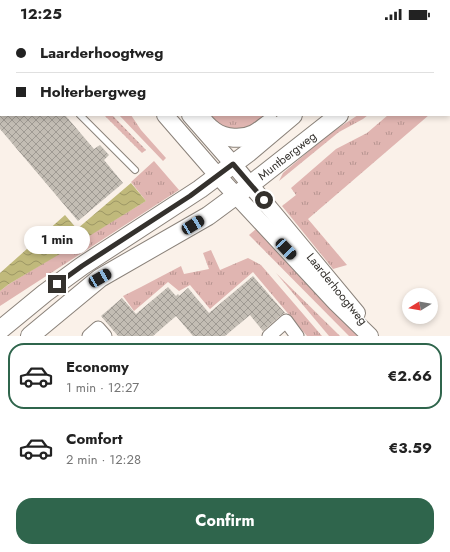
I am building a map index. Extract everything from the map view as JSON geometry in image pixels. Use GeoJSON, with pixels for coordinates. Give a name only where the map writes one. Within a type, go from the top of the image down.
{"type":"FeatureCollection","features":[{"type":"Feature","properties":{"kind":"main road"},"geometry":{"type":"LineString","coordinates":[[199,116],[214,132],[232,138],[245,137],[254,134],[271,121],[289,118]]}},
{"type":"Feature","properties":{"kind":"main road","name":"Muntbergweg"},"geometry":{"type":"LineString","coordinates":[[30,336],[100,278],[203,219],[250,185],[337,116]]}},
{"type":"Feature","properties":{"kind":"main road"},"geometry":{"type":"LineString","coordinates":[[0,330],[45,293],[82,266],[190,196],[233,164],[289,118]]}},
{"type":"Feature","properties":{"kind":"street","name":"Laarderhoogtweg"},"geometry":{"type":"LineString","coordinates":[[166,116],[235,195],[336,303],[370,336]]}},
{"type":"Feature","properties":{"kind":"street","name":"Laarderhoogtweg"},"geometry":{"type":"LineString","coordinates":[[191,116],[345,297],[375,336]]}},
{"type":"Feature","properties":{"kind":"street"},"geometry":{"type":"LineString","coordinates":[[269,336],[286,321],[297,336]]}},
{"type":"Feature","properties":{"kind":"street"},"geometry":{"type":"LineString","coordinates":[[89,336],[98,328],[105,336]]}},
{"type":"Feature","properties":{"kind":"lane"},"geometry":{"type":"LineString","coordinates":[[81,116],[135,170]]}},
{"type":"Feature","properties":{"kind":"green space"},"geometry":{"type":"Polygon","coordinates":[[[105,116],[113,116],[146,150],[142,153],[105,116]]]}},
{"type":"Feature","properties":{"kind":"green space"},"geometry":{"type":"Polygon","coordinates":[[[120,116],[132,116],[141,130],[166,158],[163,161],[120,116]]]}},
{"type":"Feature","properties":{"kind":"green space"},"geometry":{"type":"Polygon","coordinates":[[[206,116],[272,116],[262,124],[233,133],[206,116]]]}},
{"type":"Feature","properties":{"kind":"green space"},"geometry":{"type":"Polygon","coordinates":[[[356,116],[367,116],[339,132],[279,181],[283,173],[329,134],[356,116]]]}},
{"type":"Feature","properties":{"kind":"green space"},"geometry":{"type":"Polygon","coordinates":[[[387,116],[428,116],[308,219],[347,265],[333,269],[282,206],[296,195],[291,188],[336,149],[367,133],[387,116]]]}},
{"type":"Feature","properties":{"kind":"green space"},"geometry":{"type":"Polygon","coordinates":[[[154,161],[179,190],[0,306],[0,291],[9,284],[146,201],[131,182],[154,161]]]}},
{"type":"Feature","properties":{"kind":"green space"},"geometry":{"type":"Polygon","coordinates":[[[256,229],[360,336],[349,336],[249,235],[256,229]]]}},
{"type":"Feature","properties":{"kind":"green space"},"geometry":{"type":"Polygon","coordinates":[[[211,250],[220,270],[248,258],[261,265],[322,336],[307,336],[253,272],[210,309],[190,285],[179,291],[168,282],[134,311],[123,296],[181,266],[184,274],[209,269],[203,253],[211,250]]]}},
{"type":"Feature","properties":{"kind":"green space"},"geometry":{"type":"Polygon","coordinates":[[[276,273],[340,336],[329,336],[276,273]]]}},
{"type":"Feature","properties":{"kind":"water"},"geometry":{"type":"Polygon","coordinates":[[[131,183],[146,201],[9,284],[0,291],[0,273],[65,215],[77,229],[131,183]]]}},
{"type":"Feature","properties":{"kind":"building"},"geometry":{"type":"Polygon","coordinates":[[[0,116],[66,116],[94,149],[100,145],[109,155],[104,160],[123,183],[78,221],[0,129],[0,116]]]}},
{"type":"Feature","properties":{"kind":"building"},"geometry":{"type":"Polygon","coordinates":[[[253,276],[285,313],[263,331],[250,315],[225,336],[193,336],[176,316],[153,336],[118,336],[101,316],[122,298],[136,314],[168,287],[176,296],[178,294],[179,296],[188,288],[209,313],[253,276]]]}},
{"type":"Feature","properties":{"kind":"route"},"geometry":{"type":"LineString","coordinates":[[57,284],[82,266],[190,196],[233,164],[264,200]]}}]}
